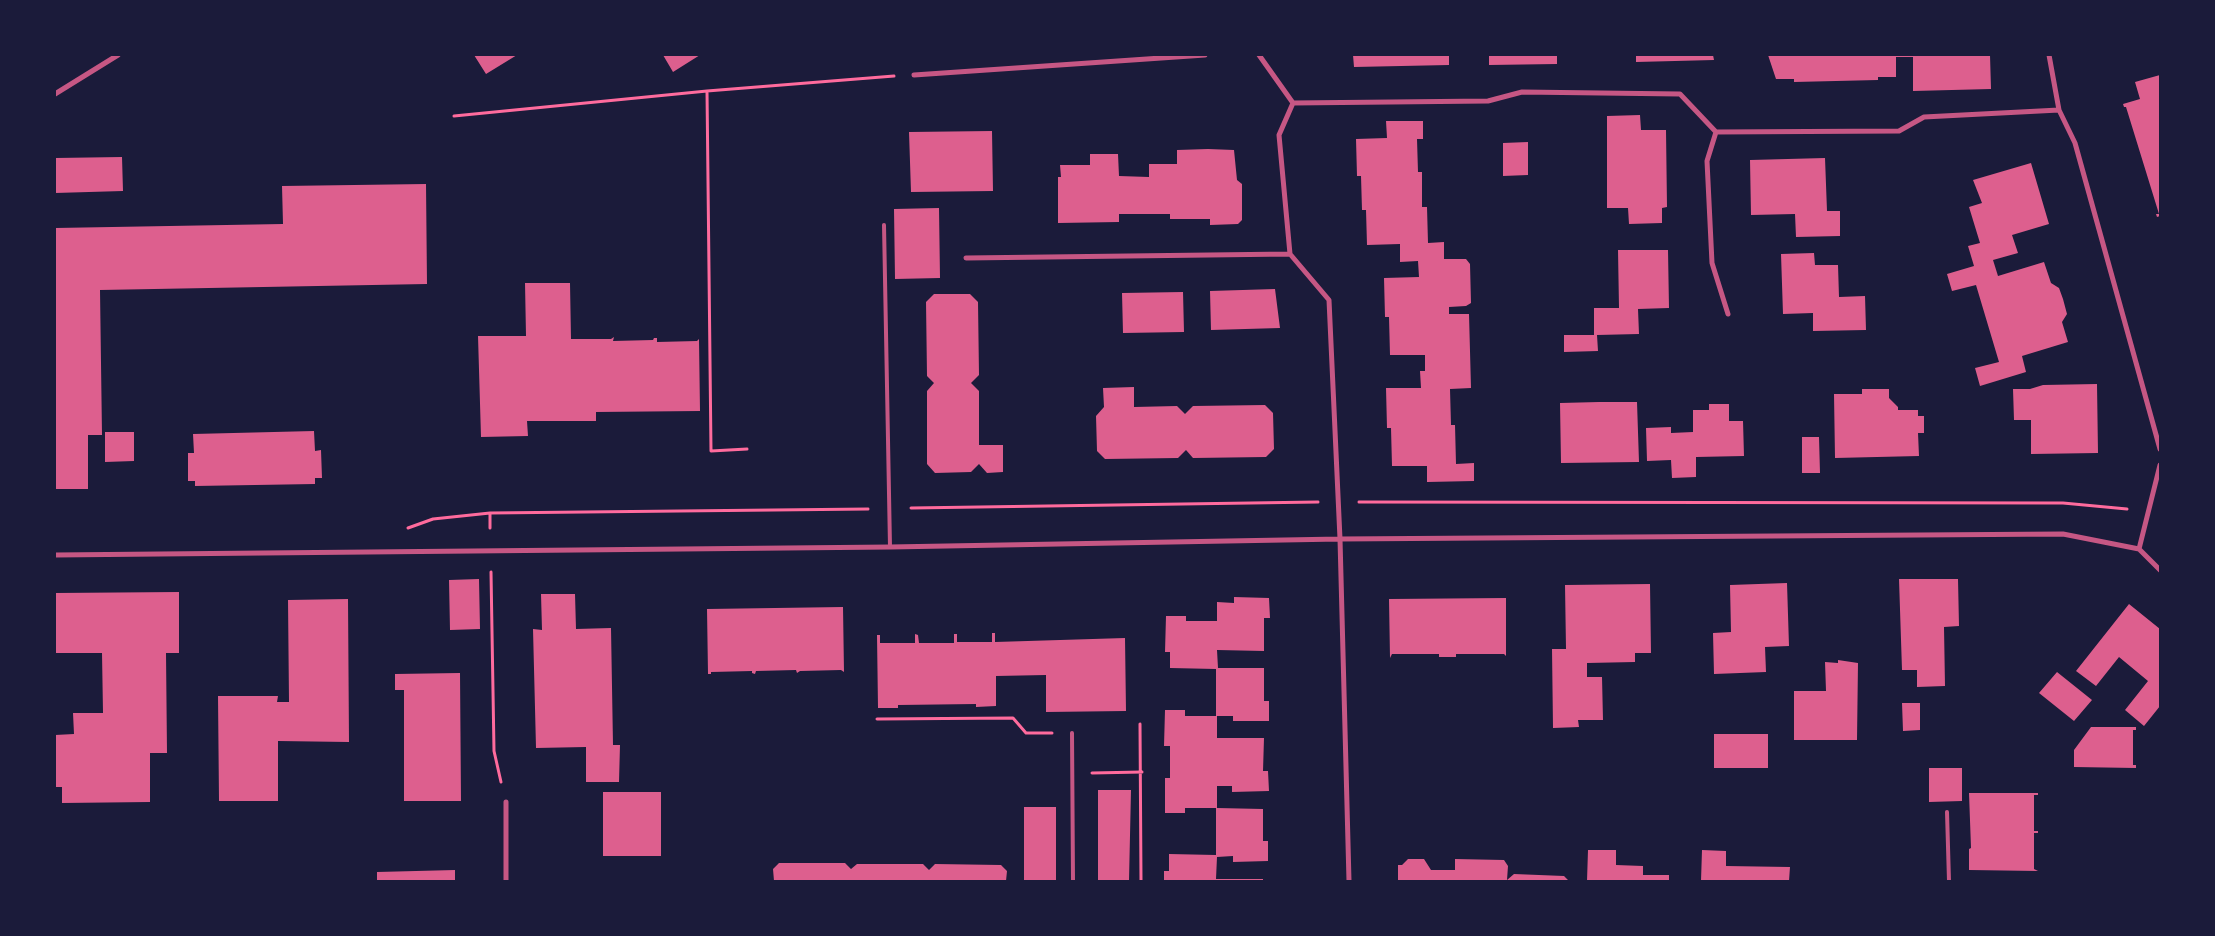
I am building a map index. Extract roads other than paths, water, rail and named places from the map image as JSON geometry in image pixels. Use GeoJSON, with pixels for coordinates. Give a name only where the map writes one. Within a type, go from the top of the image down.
{"type":"FeatureCollection","features":[{"type":"Feature","properties":{"kind":"street"},"geometry":{"type":"LineString","coordinates":[[55,94],[118,55]]}},
{"type":"Feature","properties":{"kind":"street"},"geometry":{"type":"LineString","coordinates":[[914,75],[1205,55]]}},
{"type":"Feature","properties":{"kind":"street"},"geometry":{"type":"LineString","coordinates":[[1259,55],[1293,103]]}},
{"type":"Feature","properties":{"kind":"street"},"geometry":{"type":"LineString","coordinates":[[2049,55],[2059,110],[2074,143],[2160,449]]}},
{"type":"Feature","properties":{"kind":"street"},"geometry":{"type":"LineString","coordinates":[[1293,103],[1488,102],[1522,92],[1680,94],[1716,132],[1899,131],[1924,117],[2059,110]]}},
{"type":"Feature","properties":{"kind":"street"},"geometry":{"type":"LineString","coordinates":[[1293,103],[1279,135],[1290,254],[1329,300],[1340,539],[1349,881]]}},
{"type":"Feature","properties":{"kind":"street"},"geometry":{"type":"LineString","coordinates":[[1716,132],[1707,161],[1712,263],[1728,314]]}},
{"type":"Feature","properties":{"kind":"street"},"geometry":{"type":"LineString","coordinates":[[966,258],[1290,254]]}},
{"type":"Feature","properties":{"kind":"street"},"geometry":{"type":"LineString","coordinates":[[2139,549],[2160,465]]}},
{"type":"Feature","properties":{"kind":"street"},"geometry":{"type":"LineString","coordinates":[[55,555],[490,549],[890,547],[1340,539],[2063,534],[2139,549],[2160,570]]}},
{"type":"Feature","properties":{"kind":"street"},"geometry":{"type":"LineString","coordinates":[[506,802],[506,881]]}},
{"type":"Feature","properties":{"kind":"lane"},"geometry":{"type":"LineString","coordinates":[[884,225],[890,547]]}},
{"type":"Feature","properties":{"kind":"lane"},"geometry":{"type":"LineString","coordinates":[[1072,733],[1073,881]]}},
{"type":"Feature","properties":{"kind":"lane"},"geometry":{"type":"LineString","coordinates":[[1948,812],[1949,881]]}}]}
